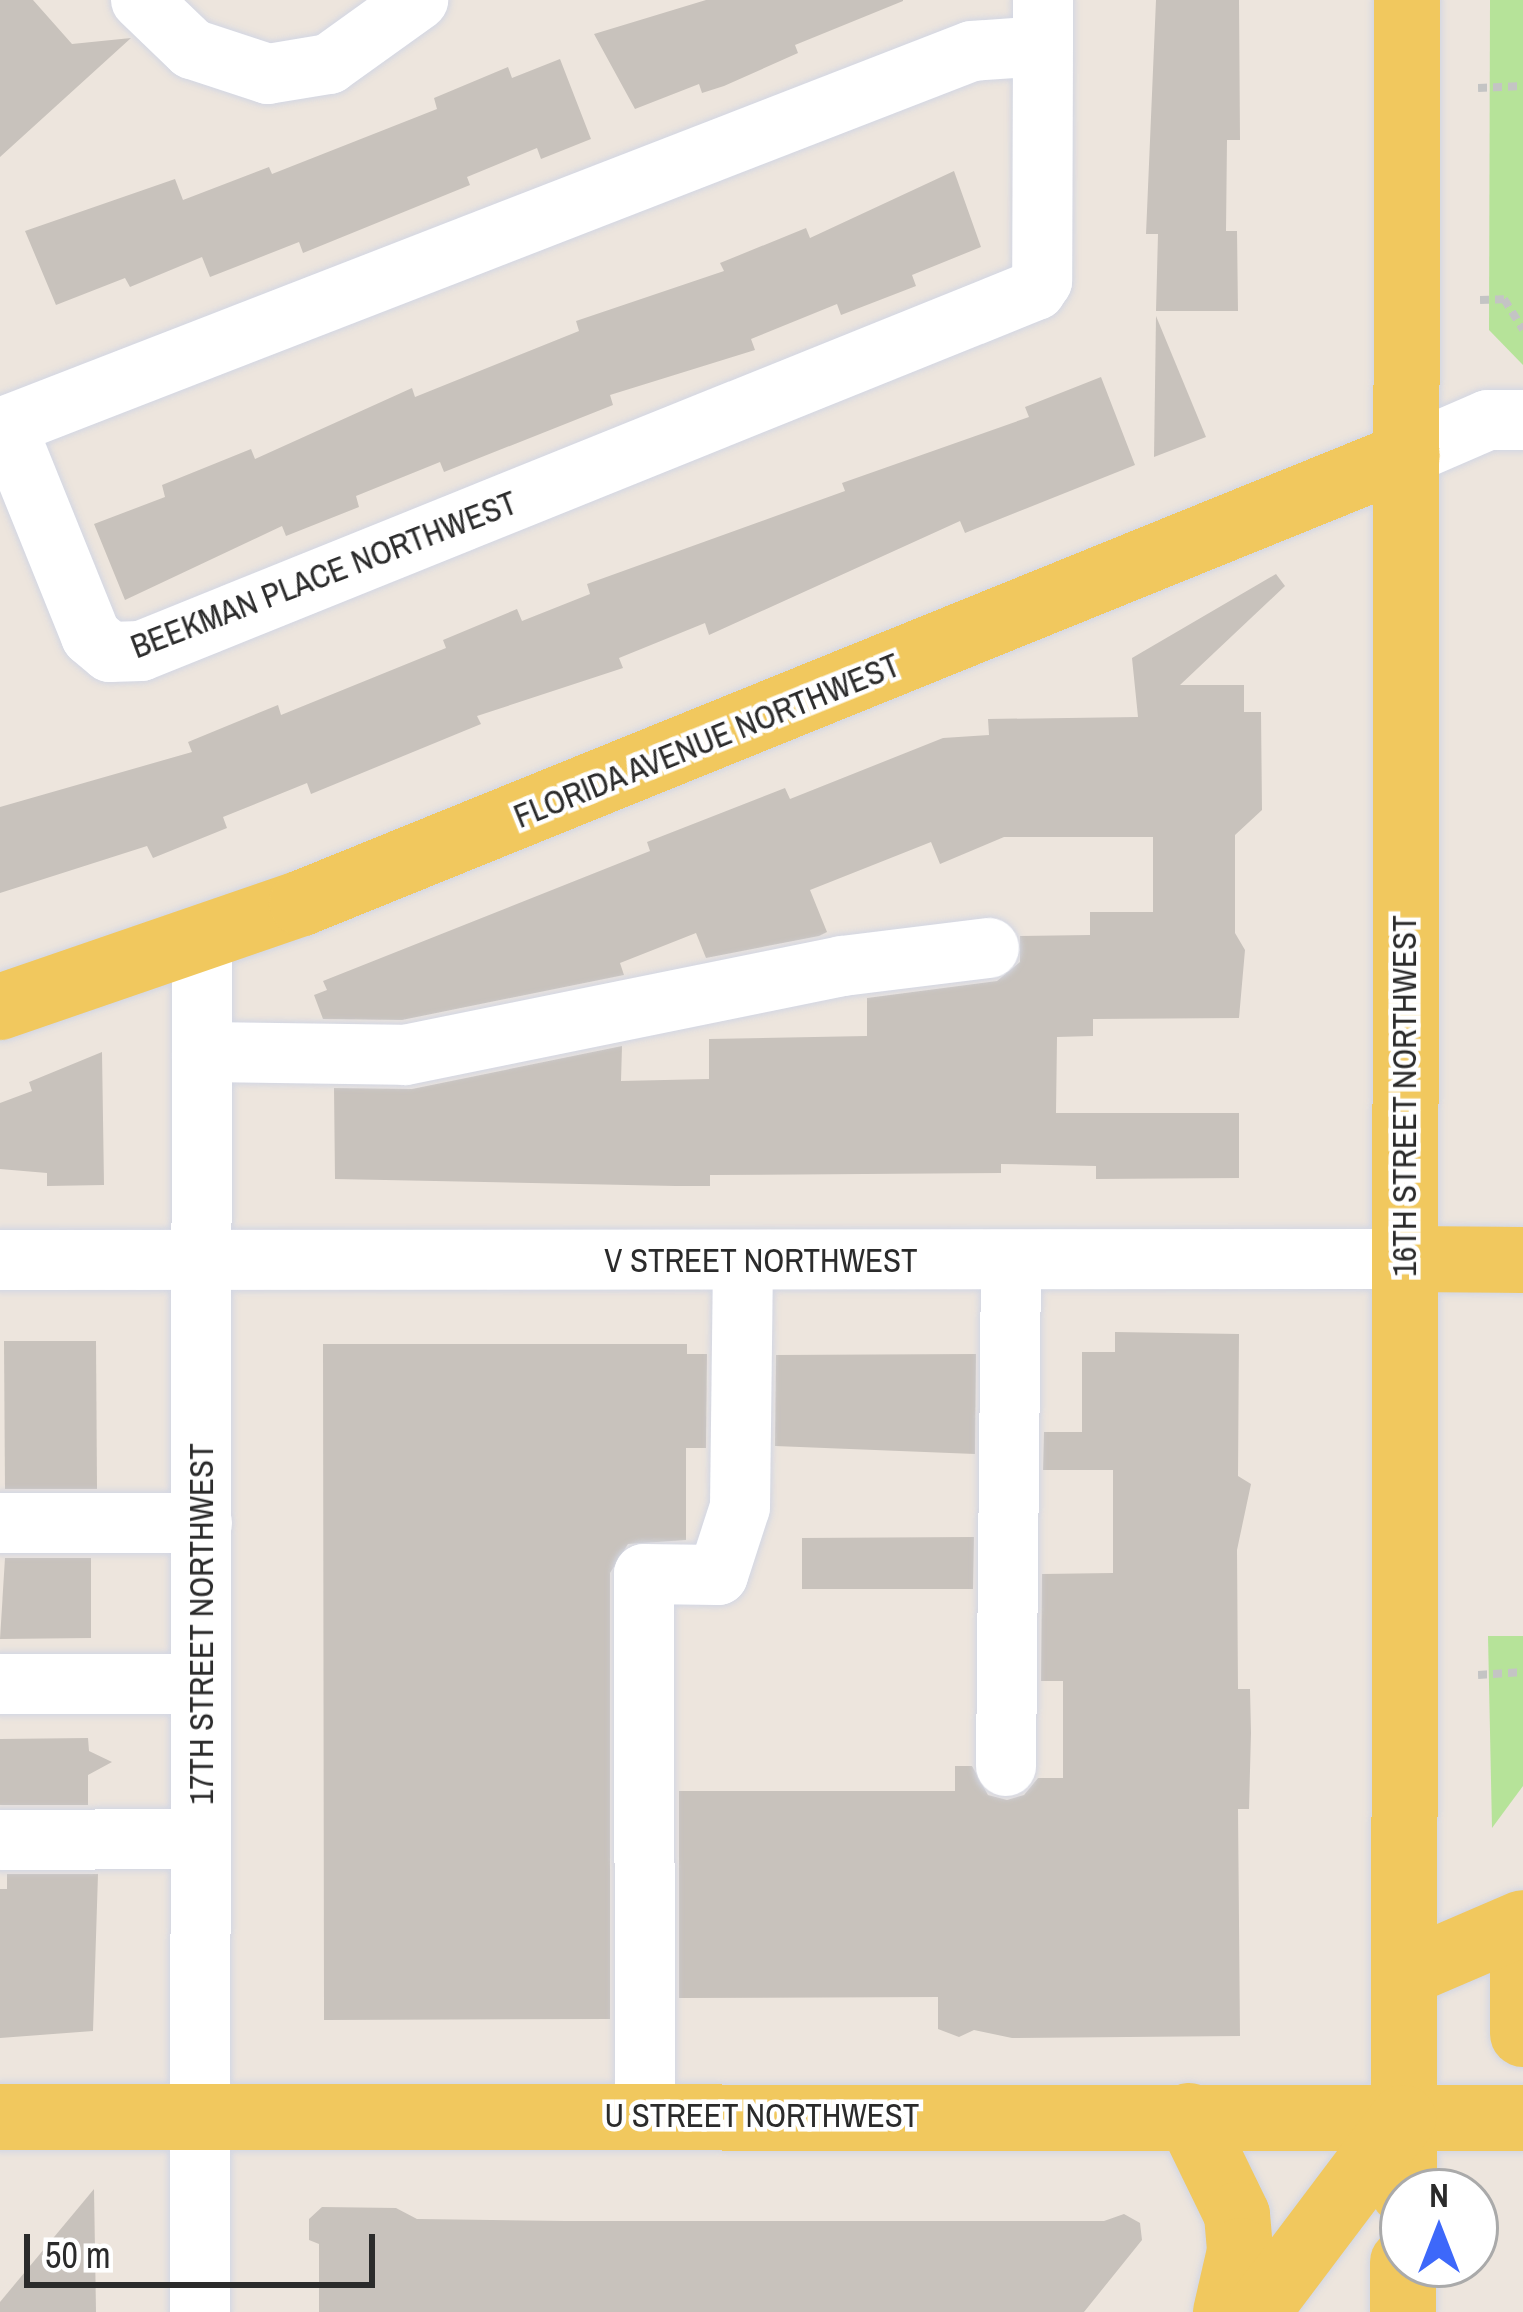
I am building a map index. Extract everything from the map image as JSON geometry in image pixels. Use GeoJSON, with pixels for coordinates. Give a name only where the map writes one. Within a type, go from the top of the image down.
{"type":"FeatureCollection","features":[{"type":"Feature","properties":{"kind":"main road","name":"16TH STREET NORTHWEST"},"geometry":{"type":"LineString","coordinates":[[1404,2168],[1407,0]]}},
{"type":"Feature","properties":{"kind":"main road","name":"FLORIDA AVENUE NORTHWEST"},"geometry":{"type":"LineString","coordinates":[[0,1007],[202,937],[1407,455]]}},
{"type":"Feature","properties":{"kind":"main road","name":"V STREET NORTHWEST"},"geometry":{"type":"LineString","coordinates":[[1405,1259],[1523,1259]]}},
{"type":"Feature","properties":{"kind":"main road"},"geometry":{"type":"LineString","coordinates":[[1404,1974],[1523,1924]]}},
{"type":"Feature","properties":{"kind":"main road"},"geometry":{"type":"LineString","coordinates":[[1523,1960],[1523,2034]]}},
{"type":"Feature","properties":{"kind":"main road"},"geometry":{"type":"LineString","coordinates":[[1189,2116],[1237,2215],[1240,2251],[1226,2312]]}},
{"type":"Feature","properties":{"kind":"main road","name":"U STREET NORTHWEST"},"geometry":{"type":"LineString","coordinates":[[0,2117],[1523,2118]]}},
{"type":"Feature","properties":{"kind":"main road"},"geometry":{"type":"LineString","coordinates":[[1257,2312],[1403,2117]]}},
{"type":"Feature","properties":{"kind":"street"},"geometry":{"type":"LineString","coordinates":[[141,0],[204,55],[288,74],[347,55],[418,0]]}},
{"type":"Feature","properties":{"kind":"street","name":"BEEKMAN PLACE NORTHWEST"},"geometry":{"type":"LineString","coordinates":[[1043,23],[1036,290],[140,651],[110,652],[91,636],[3,418],[1043,23]]}},
{"type":"Feature","properties":{"kind":"street"},"geometry":{"type":"LineString","coordinates":[[1407,455],[1488,420],[1523,419]]}},
{"type":"Feature","properties":{"kind":"street","name":"17TH STREET NORTHWEST"},"geometry":{"type":"LineString","coordinates":[[200,2312],[202,937]]}},
{"type":"Feature","properties":{"kind":"street"},"geometry":{"type":"LineString","coordinates":[[202,1052],[406,1055],[842,966],[989,948]]}},
{"type":"Feature","properties":{"kind":"street","name":"V STREET NORTHWEST"},"geometry":{"type":"LineString","coordinates":[[0,1260],[1405,1259]]}},
{"type":"Feature","properties":{"kind":"street"},"geometry":{"type":"LineString","coordinates":[[1006,1766],[1011,1260]]}},
{"type":"Feature","properties":{"kind":"street"},"geometry":{"type":"LineString","coordinates":[[645,2116],[644,1574],[718,1575],[740,1507],[743,1261]]}},
{"type":"Feature","properties":{"kind":"street"},"geometry":{"type":"LineString","coordinates":[[0,1523],[202,1523]]}},
{"type":"Feature","properties":{"kind":"street"},"geometry":{"type":"LineString","coordinates":[[0,1684],[201,1684]]}},
{"type":"Feature","properties":{"kind":"street"},"geometry":{"type":"LineString","coordinates":[[0,1840],[201,1839]]}},
{"type":"Feature","properties":{"kind":"path"},"geometry":{"type":"LineString","coordinates":[[1478,88],[1523,86]]}},
{"type":"Feature","properties":{"kind":"path"},"geometry":{"type":"LineString","coordinates":[[1480,300],[1504,299],[1523,329]]}},
{"type":"Feature","properties":{"kind":"path"},"geometry":{"type":"LineString","coordinates":[[1478,1675],[1523,1672]]}},
{"type":"Feature","properties":{"kind":"green space"},"geometry":{"type":"Polygon","coordinates":[[[1490,0],[1523,0],[1523,365],[1489,330],[1490,0]]]}},
{"type":"Feature","properties":{"kind":"green space"},"geometry":{"type":"Polygon","coordinates":[[[1488,1636],[1523,1636],[1523,1786],[1492,1828],[1488,1636]]]}},
{"type":"Feature","properties":{"kind":"building"},"geometry":{"type":"Polygon","coordinates":[[[0,0],[33,0],[72,44],[131,38],[0,157],[0,0]]]}},
{"type":"Feature","properties":{"kind":"building"},"geometry":{"type":"Polygon","coordinates":[[[706,0],[903,1],[795,45],[798,53],[724,86],[702,93],[699,84],[635,109],[594,34],[706,0]]]}},
{"type":"Feature","properties":{"kind":"building"},"geometry":{"type":"Polygon","coordinates":[[[1156,0],[1239,0],[1240,140],[1227,140],[1226,231],[1237,231],[1238,311],[1156,311],[1158,234],[1146,234],[1156,0]]]}},
{"type":"Feature","properties":{"kind":"building"},"geometry":{"type":"Polygon","coordinates":[[[560,59],[591,139],[541,159],[537,148],[467,177],[470,185],[303,253],[299,242],[210,277],[202,257],[130,287],[125,278],[56,305],[25,231],[175,179],[183,200],[269,167],[272,174],[437,109],[434,98],[508,67],[512,78],[560,59]]]}},
{"type":"Feature","properties":{"kind":"building"},"geometry":{"type":"Polygon","coordinates":[[[954,171],[981,247],[912,275],[916,286],[841,315],[837,304],[751,339],[755,350],[610,395],[613,405],[444,472],[440,462],[356,496],[359,507],[286,536],[282,526],[125,600],[94,524],[165,497],[162,485],[251,449],[255,459],[412,388],[415,397],[579,331],[576,321],[724,271],[720,263],[806,228],[810,238],[954,171]]]}},
{"type":"Feature","properties":{"kind":"building"},"geometry":{"type":"Polygon","coordinates":[[[1156,316],[1206,437],[1154,457],[1156,316]]]}},
{"type":"Feature","properties":{"kind":"building"},"geometry":{"type":"Polygon","coordinates":[[[1101,377],[1135,465],[965,533],[960,521],[709,635],[705,623],[619,658],[623,668],[477,716],[481,724],[311,794],[307,783],[223,817],[227,828],[153,858],[147,846],[0,893],[0,807],[192,752],[188,742],[278,705],[281,715],[446,648],[443,640],[517,609],[522,621],[590,594],[587,584],[845,491],[842,483],[1029,417],[1025,407],[1101,377]]]}},
{"type":"Feature","properties":{"kind":"building"},"geometry":{"type":"Polygon","coordinates":[[[1276,574],[1285,586],[1180,685],[1244,685],[1244,712],[1261,712],[1262,810],[1235,835],[1235,933],[1245,950],[1239,1018],[1093,1019],[1093,1036],[1057,1037],[1056,1113],[1239,1113],[1239,1178],[1096,1179],[1096,1166],[1001,1164],[1001,1173],[710,1175],[710,1186],[335,1179],[334,1088],[412,1089],[622,1046],[621,1081],[709,1079],[709,1039],[867,1036],[867,998],[997,981],[1020,962],[1020,936],[1090,935],[1090,912],[1153,912],[1153,837],[1004,837],[940,864],[931,842],[810,890],[827,932],[819,936],[706,958],[696,933],[620,963],[624,975],[402,1020],[323,1019],[314,995],[327,990],[323,981],[650,851],[647,842],[785,788],[790,799],[943,738],[989,735],[988,719],[1138,717],[1132,658],[1276,574]]]}},
{"type":"Feature","properties":{"kind":"building"},"geometry":{"type":"Polygon","coordinates":[[[102,1052],[104,1185],[47,1186],[47,1173],[0,1169],[0,1103],[32,1091],[29,1082],[102,1052]]]}},
{"type":"Feature","properties":{"kind":"building"},"geometry":{"type":"Polygon","coordinates":[[[1115,1332],[1239,1334],[1238,1476],[1251,1484],[1237,1550],[1238,1689],[1250,1689],[1251,1733],[1249,1809],[1238,1809],[1240,2036],[1012,2038],[974,2030],[959,2037],[938,2029],[938,1997],[679,1998],[679,1791],[955,1791],[955,1766],[972,1766],[988,1795],[1007,1800],[1024,1795],[1038,1778],[1063,1778],[1063,1681],[1041,1681],[1042,1574],[1113,1573],[1113,1470],[1043,1470],[1044,1432],[1082,1432],[1082,1352],[1115,1352],[1115,1332]]]}},
{"type":"Feature","properties":{"kind":"building"},"geometry":{"type":"Polygon","coordinates":[[[4,1341],[96,1341],[97,1489],[5,1489],[4,1341]]]}},
{"type":"Feature","properties":{"kind":"building"},"geometry":{"type":"Polygon","coordinates":[[[323,1344],[687,1344],[687,1354],[707,1354],[706,1448],[686,1448],[686,1540],[628,1544],[610,1573],[610,2019],[324,2020],[323,1344]]]}},
{"type":"Feature","properties":{"kind":"building"},"geometry":{"type":"Polygon","coordinates":[[[976,1354],[975,1454],[775,1446],[776,1355],[976,1354]]]}},
{"type":"Feature","properties":{"kind":"building"},"geometry":{"type":"Polygon","coordinates":[[[974,1537],[973,1589],[802,1589],[802,1538],[974,1537]]]}},
{"type":"Feature","properties":{"kind":"building"},"geometry":{"type":"Polygon","coordinates":[[[5,1558],[91,1558],[91,1638],[0,1639],[5,1558]]]}},
{"type":"Feature","properties":{"kind":"building"},"geometry":{"type":"Polygon","coordinates":[[[88,1738],[89,1751],[112,1762],[88,1775],[88,1805],[0,1805],[0,1739],[88,1738]]]}},
{"type":"Feature","properties":{"kind":"building"},"geometry":{"type":"Polygon","coordinates":[[[7,1874],[98,1874],[93,2031],[0,2038],[0,1889],[7,1889],[7,1874]]]}},
{"type":"Feature","properties":{"kind":"building"},"geometry":{"type":"Polygon","coordinates":[[[94,2189],[96,2312],[0,2312],[0,2302],[94,2189]]]}},
{"type":"Feature","properties":{"kind":"building"},"geometry":{"type":"Polygon","coordinates":[[[322,2207],[396,2208],[417,2219],[565,2221],[1104,2221],[1124,2214],[1140,2223],[1142,2240],[1084,2312],[319,2312],[319,2244],[309,2240],[309,2219],[322,2207]]]}}]}
